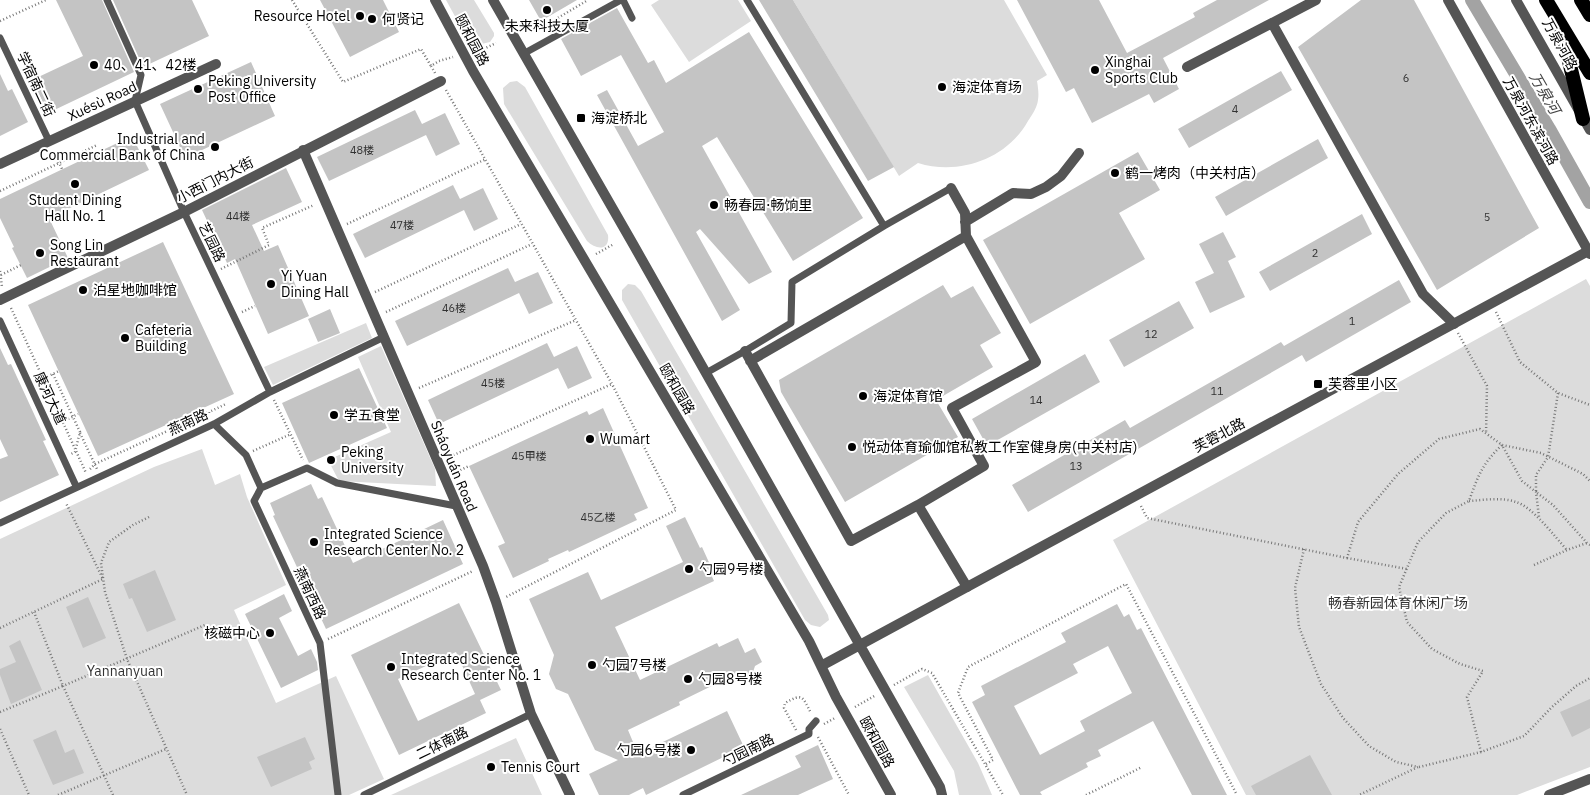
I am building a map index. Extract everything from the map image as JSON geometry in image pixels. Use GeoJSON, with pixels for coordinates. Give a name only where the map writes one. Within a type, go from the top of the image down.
{"type":"FeatureCollection","features":[{"type":"Feature","properties":{"kind":"highway","name":"万泉河路"},"geometry":{"type":"LineString","coordinates":[[1546,0],[1590,73]]}},
{"type":"Feature","properties":{"kind":"highway"},"geometry":{"type":"LineString","coordinates":[[1581,0],[1590,15]]}},
{"type":"Feature","properties":{"kind":"highway"},"geometry":{"type":"LineString","coordinates":[[1560,24],[1586,125]]}},
{"type":"Feature","properties":{"kind":"street","name":"颐和园路"},"geometry":{"type":"LineString","coordinates":[[435,0],[473,71],[804,633],[836,697],[891,795]]}},
{"type":"Feature","properties":{"kind":"street"},"geometry":{"type":"LineString","coordinates":[[493,0],[860,645],[940,787],[942,795]]}},
{"type":"Feature","properties":{"kind":"street"},"geometry":{"type":"LineString","coordinates":[[1187,67],[1316,0]]}},
{"type":"Feature","properties":{"kind":"street","name":"万泉河东滨河路"},"geometry":{"type":"LineString","coordinates":[[1448,0],[1589,252]]}},
{"type":"Feature","properties":{"kind":"street","name":"万泉河路"},"geometry":{"type":"LineString","coordinates":[[1516,0],[1586,125]]}},
{"type":"Feature","properties":{"kind":"street"},"geometry":{"type":"LineString","coordinates":[[1272,23],[1423,294],[1454,324]]}},
{"type":"Feature","properties":{"kind":"street","name":"Xuésù Road"},"geometry":{"type":"LineString","coordinates":[[0,164],[216,64]]}},
{"type":"Feature","properties":{"kind":"street","name":"小西门内大街"},"geometry":{"type":"LineString","coordinates":[[4,301],[441,81]]}},
{"type":"Feature","properties":{"kind":"street","name":"Sháoyuán Road"},"geometry":{"type":"LineString","coordinates":[[303,150],[483,566],[531,714],[570,795]]}},
{"type":"Feature","properties":{"kind":"street"},"geometry":{"type":"LineString","coordinates":[[965,222],[1013,193],[1031,194],[1046,187],[1061,176],[1079,153]]}},
{"type":"Feature","properties":{"kind":"street"},"geometry":{"type":"LineString","coordinates":[[951,188],[964,213],[966,236],[1036,362],[952,408],[984,466],[918,505],[851,540],[748,356],[966,236]]}},
{"type":"Feature","properties":{"kind":"street","name":"芙蓉北路"},"geometry":{"type":"LineString","coordinates":[[821,666],[1589,252]]}},
{"type":"Feature","properties":{"kind":"street"},"geometry":{"type":"LineString","coordinates":[[918,505],[967,586]]}},
{"type":"Feature","properties":{"kind":"street"},"geometry":{"type":"LineString","coordinates":[[1549,795],[1590,779]]}},
{"type":"Feature","properties":{"kind":"lane"},"geometry":{"type":"LineString","coordinates":[[108,0],[141,75],[135,101]]}},
{"type":"Feature","properties":{"kind":"lane"},"geometry":{"type":"LineString","coordinates":[[523,54],[622,0],[632,18]]}},
{"type":"Feature","properties":{"kind":"lane"},"geometry":{"type":"LineString","coordinates":[[747,0],[884,226]]}},
{"type":"Feature","properties":{"kind":"lane","name":"学宿南二街"},"geometry":{"type":"LineString","coordinates":[[0,38],[49,141]]}},
{"type":"Feature","properties":{"kind":"lane","name":"艺园路"},"geometry":{"type":"LineString","coordinates":[[135,101],[184,212],[270,392]]}},
{"type":"Feature","properties":{"kind":"lane"},"geometry":{"type":"LineString","coordinates":[[706,373],[748,356],[790,323],[792,282],[951,188]]}},
{"type":"Feature","properties":{"kind":"lane","name":"康河大道"},"geometry":{"type":"LineString","coordinates":[[0,320],[76,486]]}},
{"type":"Feature","properties":{"kind":"lane","name":"燕南路"},"geometry":{"type":"LineString","coordinates":[[1,520],[214,424],[270,392],[384,338]]}},
{"type":"Feature","properties":{"kind":"lane"},"geometry":{"type":"LineString","coordinates":[[214,424],[246,455],[261,488],[307,468],[338,483],[456,506]]}},
{"type":"Feature","properties":{"kind":"lane","name":"燕南西路"},"geometry":{"type":"LineString","coordinates":[[261,488],[254,501],[320,643],[338,795]]}},
{"type":"Feature","properties":{"kind":"lane","name":"二体南路"},"geometry":{"type":"LineString","coordinates":[[364,795],[531,714]]}},
{"type":"Feature","properties":{"kind":"lane","name":"勺园南路"},"geometry":{"type":"LineString","coordinates":[[684,795],[808,734],[809,729],[816,724]]}},
{"type":"Feature","properties":{"kind":"path"},"geometry":{"type":"LineString","coordinates":[[0,21],[46,0]]}},
{"type":"Feature","properties":{"kind":"path"},"geometry":{"type":"LineString","coordinates":[[292,0],[344,82],[421,49],[486,159],[612,384],[676,510],[496,602]]}},
{"type":"Feature","properties":{"kind":"path"},"geometry":{"type":"LineString","coordinates":[[524,25],[546,25],[588,0]]}},
{"type":"Feature","properties":{"kind":"path"},"geometry":{"type":"LineString","coordinates":[[477,52],[496,43]]}},
{"type":"Feature","properties":{"kind":"path"},"geometry":{"type":"LineString","coordinates":[[431,66],[439,61],[454,57]]}},
{"type":"Feature","properties":{"kind":"path"},"geometry":{"type":"LineString","coordinates":[[0,191],[97,145]]}},
{"type":"Feature","properties":{"kind":"path"},"geometry":{"type":"LineString","coordinates":[[57,159],[62,169]]}},
{"type":"Feature","properties":{"kind":"path"},"geometry":{"type":"LineString","coordinates":[[337,229],[486,159]]}},
{"type":"Feature","properties":{"kind":"path"},"geometry":{"type":"LineString","coordinates":[[213,273],[269,245],[262,228],[325,200]]}},
{"type":"Feature","properties":{"kind":"path"},"geometry":{"type":"LineString","coordinates":[[366,296],[521,224]]}},
{"type":"Feature","properties":{"kind":"path"},"geometry":{"type":"LineString","coordinates":[[375,317],[532,244]]}},
{"type":"Feature","properties":{"kind":"path"},"geometry":{"type":"LineString","coordinates":[[596,254],[614,244]]}},
{"type":"Feature","properties":{"kind":"path"},"geometry":{"type":"LineString","coordinates":[[0,274],[21,266]]}},
{"type":"Feature","properties":{"kind":"path"},"geometry":{"type":"LineString","coordinates":[[4,301],[43,379],[86,474]]}},
{"type":"Feature","properties":{"kind":"path"},"geometry":{"type":"LineString","coordinates":[[1492,303],[1520,362],[1558,394],[1590,405]]}},
{"type":"Feature","properties":{"kind":"path"},"geometry":{"type":"LineString","coordinates":[[233,315],[256,306]]}},
{"type":"Feature","properties":{"kind":"path"},"geometry":{"type":"LineString","coordinates":[[407,392],[576,320]]}},
{"type":"Feature","properties":{"kind":"path"},"geometry":{"type":"LineString","coordinates":[[1454,324],[1487,386],[1486,434]]}},
{"type":"Feature","properties":{"kind":"path"},"geometry":{"type":"LineString","coordinates":[[43,379],[58,371]]}},
{"type":"Feature","properties":{"kind":"path"},"geometry":{"type":"LineString","coordinates":[[53,374],[95,464],[208,412]]}},
{"type":"Feature","properties":{"kind":"path"},"geometry":{"type":"LineString","coordinates":[[437,462],[612,384]]}},
{"type":"Feature","properties":{"kind":"path"},"geometry":{"type":"LineString","coordinates":[[270,392],[307,468]]}},
{"type":"Feature","properties":{"kind":"path"},"geometry":{"type":"LineString","coordinates":[[1538,517],[1536,475],[1548,457],[1558,394]]}},
{"type":"Feature","properties":{"kind":"path"},"geometry":{"type":"LineString","coordinates":[[224,399],[226,404]]}},
{"type":"Feature","properties":{"kind":"path"},"geometry":{"type":"LineString","coordinates":[[62,422],[78,414]]}},
{"type":"Feature","properties":{"kind":"path"},"geometry":{"type":"LineString","coordinates":[[1347,558],[1358,522],[1398,474],[1439,438],[1480,429],[1502,445],[1541,453],[1583,474],[1590,480]]}},
{"type":"Feature","properties":{"kind":"path"},"geometry":{"type":"LineString","coordinates":[[76,452],[80,432]]}},
{"type":"Feature","properties":{"kind":"path"},"geometry":{"type":"LineString","coordinates":[[246,455],[291,434]]}},
{"type":"Feature","properties":{"kind":"path"},"geometry":{"type":"LineString","coordinates":[[1502,445],[1522,481],[1553,505],[1589,544],[1567,550],[1534,565]]}},
{"type":"Feature","properties":{"kind":"path"},"geometry":{"type":"LineString","coordinates":[[1470,501],[1480,471],[1502,445]]}},
{"type":"Feature","properties":{"kind":"path"},"geometry":{"type":"LineString","coordinates":[[63,458],[76,452]]}},
{"type":"Feature","properties":{"kind":"path"},"geometry":{"type":"LineString","coordinates":[[61,493],[103,579]]}},
{"type":"Feature","properties":{"kind":"path"},"geometry":{"type":"LineString","coordinates":[[1135,496],[1147,518],[1407,569]]}},
{"type":"Feature","properties":{"kind":"path"},"geometry":{"type":"LineString","coordinates":[[1481,752],[1467,698],[1483,671],[1460,664],[1432,649],[1407,622],[1399,587],[1418,542],[1446,513],[1470,501],[1494,500],[1517,502],[1538,517],[1567,550]]}},
{"type":"Feature","properties":{"kind":"path"},"geometry":{"type":"LineString","coordinates":[[149,517],[133,525],[109,542],[100,563],[105,592],[127,659],[187,795]]}},
{"type":"Feature","properties":{"kind":"path"},"geometry":{"type":"LineString","coordinates":[[1304,549],[1295,588],[1298,627],[1320,684],[1343,718],[1369,746],[1396,762],[1418,767]]}},
{"type":"Feature","properties":{"kind":"path"},"geometry":{"type":"LineString","coordinates":[[320,643],[483,566]]}},
{"type":"Feature","properties":{"kind":"path"},"geometry":{"type":"LineString","coordinates":[[0,628],[103,579]]}},
{"type":"Feature","properties":{"kind":"path"},"geometry":{"type":"LineString","coordinates":[[986,764],[993,760],[958,693],[968,667],[1126,584],[1237,795]]}},
{"type":"Feature","properties":{"kind":"path"},"geometry":{"type":"LineString","coordinates":[[34,612],[62,686],[113,795]]}},
{"type":"Feature","properties":{"kind":"path"},"geometry":{"type":"LineString","coordinates":[[0,712],[205,625]]}},
{"type":"Feature","properties":{"kind":"path"},"geometry":{"type":"LineString","coordinates":[[888,689],[922,669],[932,673],[1004,795]]}},
{"type":"Feature","properties":{"kind":"path"},"geometry":{"type":"LineString","coordinates":[[1359,795],[1418,767],[1481,752],[1524,736],[1552,706],[1576,686],[1590,678]]}},
{"type":"Feature","properties":{"kind":"path"},"geometry":{"type":"LineString","coordinates":[[854,708],[879,693]]}},
{"type":"Feature","properties":{"kind":"path"},"geometry":{"type":"LineString","coordinates":[[798,735],[784,708],[785,702],[796,696],[800,696],[804,700],[816,724],[848,794],[843,795]]}},
{"type":"Feature","properties":{"kind":"path"},"geometry":{"type":"LineString","coordinates":[[816,724],[836,717]]}},
{"type":"Feature","properties":{"kind":"path"},"geometry":{"type":"LineString","coordinates":[[0,729],[29,795]]}},
{"type":"Feature","properties":{"kind":"path"},"geometry":{"type":"LineString","coordinates":[[58,795],[166,749]]}},
{"type":"Feature","properties":{"kind":"path"},"geometry":{"type":"LineString","coordinates":[[1086,795],[1142,767]]}},
{"type":"Feature","properties":{"kind":"green space"},"geometry":{"type":"Polygon","coordinates":[[[446,0],[474,0],[494,33],[490,42],[477,45],[468,40],[446,0]]]}},
{"type":"Feature","properties":{"kind":"green space"},"geometry":{"type":"Polygon","coordinates":[[[659,0],[738,0],[751,21],[689,62],[651,5],[659,0]]]}},
{"type":"Feature","properties":{"kind":"green space","name":"海淀体育场"},"geometry":{"type":"Polygon","coordinates":[[[793,0],[1004,0],[1047,75],[1037,81],[1038,98],[1035,109],[1019,134],[1008,145],[981,161],[950,167],[918,163],[899,176],[793,0]]]}},
{"type":"Feature","properties":{"kind":"green space"},"geometry":{"type":"Polygon","coordinates":[[[517,81],[525,87],[608,235],[605,246],[594,246],[587,241],[504,104],[503,88],[510,82],[517,81]]]}},
{"type":"Feature","properties":{"kind":"green space","name":"畅春新园体育休闲广场"},"geometry":{"type":"Polygon","coordinates":[[[1586,279],[1590,286],[1590,767],[1517,795],[1246,795],[1113,540],[1586,279]]]}},
{"type":"Feature","properties":{"kind":"green space"},"geometry":{"type":"Polygon","coordinates":[[[628,284],[635,285],[641,291],[828,615],[829,620],[820,627],[811,625],[805,620],[622,300],[622,290],[628,284]]]}},
{"type":"Feature","properties":{"kind":"green space"},"geometry":{"type":"Polygon","coordinates":[[[366,323],[372,338],[273,385],[264,367],[366,323]]]}},
{"type":"Feature","properties":{"kind":"green space"},"geometry":{"type":"Polygon","coordinates":[[[381,346],[435,469],[436,486],[339,481],[328,460],[391,432],[358,357],[381,346]]]}},
{"type":"Feature","properties":{"kind":"green space","name":"Yannanyuan"},"geometry":{"type":"Polygon","coordinates":[[[202,449],[215,485],[240,474],[247,497],[286,585],[234,610],[276,703],[336,676],[384,779],[349,795],[0,795],[0,539],[154,467],[202,449]]]}},
{"type":"Feature","properties":{"kind":"green space"},"geometry":{"type":"Polygon","coordinates":[[[928,675],[978,763],[992,795],[959,795],[954,771],[904,687],[928,675]]]}},
{"type":"Feature","properties":{"kind":"green space","name":"Tennis Court"},"geometry":{"type":"Polygon","coordinates":[[[516,738],[542,795],[391,795],[516,738]]]}},
{"type":"Feature","properties":{"kind":"building","name":"40、41、42楼"},"geometry":{"type":"Polygon","coordinates":[[[56,0],[102,0],[134,72],[48,113],[32,80],[83,56],[56,0]]]}},
{"type":"Feature","properties":{"kind":"building","name":"40、41、42楼"},"geometry":{"type":"Polygon","coordinates":[[[113,0],[192,0],[209,36],[143,67],[113,0]]]}},
{"type":"Feature","properties":{"kind":"building","name":"Resource Hotel"},"geometry":{"type":"Polygon","coordinates":[[[320,0],[383,0],[399,32],[350,57],[320,0]]]}},
{"type":"Feature","properties":{"kind":"building","name":"未来科技大厦"},"geometry":{"type":"Polygon","coordinates":[[[529,0],[577,0],[541,21],[529,0]]]}},
{"type":"Feature","properties":{"kind":"building"},"geometry":{"type":"Polygon","coordinates":[[[759,0],[793,0],[894,167],[868,181],[759,0]]]}},
{"type":"Feature","properties":{"kind":"building","name":"Xinghai Sports Club"},"geometry":{"type":"Polygon","coordinates":[[[1017,0],[1099,0],[1127,53],[1195,17],[1193,13],[1217,0],[1269,0],[1163,58],[1179,89],[1154,103],[1149,94],[1092,123],[1074,88],[1066,92],[1017,0]]]}},
{"type":"Feature","properties":{"kind":"building"},"geometry":{"type":"Polygon","coordinates":[[[1361,0],[1414,0],[1539,228],[1437,290],[1298,47],[1361,0]]]}},
{"type":"Feature","properties":{"kind":"building"},"geometry":{"type":"Polygon","coordinates":[[[617,8],[648,63],[654,60],[666,83],[749,32],[863,218],[793,261],[717,137],[702,146],[772,272],[749,284],[700,229],[696,232],[740,310],[722,321],[597,95],[607,90],[638,146],[664,132],[621,55],[581,76],[561,39],[617,8]]]}},
{"type":"Feature","properties":{"kind":"building"},"geometry":{"type":"Polygon","coordinates":[[[251,62],[275,116],[185,158],[160,104],[251,62]]]}},
{"type":"Feature","properties":{"kind":"building"},"geometry":{"type":"Polygon","coordinates":[[[1281,71],[1292,90],[1189,148],[1178,129],[1281,71]]]}},
{"type":"Feature","properties":{"kind":"building"},"geometry":{"type":"Polygon","coordinates":[[[0,74],[8,91],[12,89],[28,122],[0,136],[0,74]]]}},
{"type":"Feature","properties":{"kind":"building"},"geometry":{"type":"Polygon","coordinates":[[[415,110],[422,124],[445,113],[460,144],[436,156],[426,135],[329,181],[317,157],[415,110]]]}},
{"type":"Feature","properties":{"kind":"building","name":"Student Dining Hall No. 1"},"geometry":{"type":"Polygon","coordinates":[[[132,136],[149,170],[49,218],[68,258],[27,278],[0,218],[0,199],[132,136]]]}},
{"type":"Feature","properties":{"kind":"building"},"geometry":{"type":"Polygon","coordinates":[[[1318,139],[1328,158],[1226,216],[1215,197],[1318,139]]]}},
{"type":"Feature","properties":{"kind":"building"},"geometry":{"type":"Polygon","coordinates":[[[1138,152],[1160,190],[1119,213],[1145,259],[1030,324],[983,240],[1138,152]]]}},
{"type":"Feature","properties":{"kind":"building"},"geometry":{"type":"Polygon","coordinates":[[[286,168],[302,202],[252,225],[264,251],[278,245],[309,316],[268,334],[235,259],[227,263],[202,210],[286,168]]]}},
{"type":"Feature","properties":{"kind":"building"},"geometry":{"type":"Polygon","coordinates":[[[453,185],[460,199],[483,188],[498,219],[474,231],[464,210],[365,258],[353,234],[453,185]]]}},
{"type":"Feature","properties":{"kind":"building"},"geometry":{"type":"Polygon","coordinates":[[[1362,214],[1372,234],[1270,291],[1259,272],[1362,214]]]}},
{"type":"Feature","properties":{"kind":"building"},"geometry":{"type":"Polygon","coordinates":[[[1223,232],[1236,257],[1228,261],[1245,297],[1210,313],[1195,282],[1214,273],[1199,244],[1223,232]]]}},
{"type":"Feature","properties":{"kind":"building","name":"Cafeteria Building"},"geometry":{"type":"Polygon","coordinates":[[[163,242],[234,394],[98,456],[28,305],[163,242]]]}},
{"type":"Feature","properties":{"kind":"building"},"geometry":{"type":"Polygon","coordinates":[[[508,268],[515,282],[538,272],[553,303],[529,314],[519,293],[407,346],[395,321],[508,268]]]}},
{"type":"Feature","properties":{"kind":"building"},"geometry":{"type":"Polygon","coordinates":[[[1399,280],[1411,302],[1306,362],[1302,355],[1028,512],[1012,485],[1125,420],[1130,428],[1281,342],[1284,346],[1399,280]]]}},
{"type":"Feature","properties":{"kind":"building","name":"海淀体育馆"},"geometry":{"type":"Polygon","coordinates":[[[943,285],[951,298],[973,286],[1001,333],[980,345],[993,367],[936,400],[958,437],[845,502],[781,392],[779,380],[943,285]]]}},
{"type":"Feature","properties":{"kind":"building"},"geometry":{"type":"Polygon","coordinates":[[[1179,301],[1194,328],[1124,367],[1109,340],[1179,301]]]}},
{"type":"Feature","properties":{"kind":"building"},"geometry":{"type":"Polygon","coordinates":[[[330,309],[340,333],[318,342],[308,319],[330,309]]]}},
{"type":"Feature","properties":{"kind":"building"},"geometry":{"type":"Polygon","coordinates":[[[547,343],[554,357],[577,346],[592,378],[568,389],[558,368],[439,424],[428,400],[547,343]]]}},
{"type":"Feature","properties":{"kind":"building"},"geometry":{"type":"Polygon","coordinates":[[[0,348],[8,365],[11,364],[46,440],[43,441],[59,475],[0,502],[0,459],[8,456],[0,439],[0,348]]]}},
{"type":"Feature","properties":{"kind":"building"},"geometry":{"type":"Polygon","coordinates":[[[1085,354],[1100,382],[987,446],[972,419],[1085,354]]]}},
{"type":"Feature","properties":{"kind":"building","name":"学五食堂"},"geometry":{"type":"Polygon","coordinates":[[[359,368],[387,428],[309,463],[282,403],[359,368]]]}},
{"type":"Feature","properties":{"kind":"building"},"geometry":{"type":"Polygon","coordinates":[[[603,408],[648,508],[634,514],[637,520],[569,552],[568,550],[548,559],[549,561],[513,578],[498,546],[505,543],[469,466],[587,411],[589,415],[603,408]]]}},
{"type":"Feature","properties":{"kind":"building","name":"Integrated Science Research Center No. 2"},"geometry":{"type":"Polygon","coordinates":[[[311,484],[318,499],[322,497],[353,563],[443,520],[463,564],[326,629],[273,516],[275,515],[270,503],[311,484]]]}},
{"type":"Feature","properties":{"kind":"building"},"geometry":{"type":"Polygon","coordinates":[[[685,517],[712,569],[709,570],[714,581],[615,627],[640,680],[717,643],[719,647],[738,638],[745,653],[755,648],[762,662],[755,666],[753,672],[735,682],[732,676],[679,702],[680,705],[628,730],[638,754],[727,711],[744,747],[646,795],[643,788],[629,795],[599,795],[589,774],[618,760],[595,750],[568,694],[556,689],[549,674],[554,655],[529,599],[588,572],[601,600],[683,562],[666,526],[685,517]]]}},
{"type":"Feature","properties":{"kind":"building"},"geometry":{"type":"Polygon","coordinates":[[[155,570],[176,620],[147,632],[132,598],[129,599],[123,584],[155,570]]]}},
{"type":"Feature","properties":{"kind":"building","name":"核磁中心"},"geometry":{"type":"Polygon","coordinates":[[[284,594],[292,611],[279,618],[298,656],[311,649],[317,662],[318,670],[281,688],[245,614],[284,594]]]}},
{"type":"Feature","properties":{"kind":"building"},"geometry":{"type":"Polygon","coordinates":[[[88,597],[106,638],[83,648],[66,607],[88,597]]]}},
{"type":"Feature","properties":{"kind":"building","name":"Integrated Science Research Center No. 1"},"geometry":{"type":"Polygon","coordinates":[[[459,603],[501,690],[480,700],[486,713],[399,755],[351,655],[459,603]],[[456,652],[398,679],[418,721],[475,694],[456,652]]]}},
{"type":"Feature","properties":{"kind":"building"},"geometry":{"type":"Polygon","coordinates":[[[1117,604],[1124,617],[1129,614],[1137,630],[1141,628],[1227,795],[1192,795],[1153,721],[1098,750],[1101,756],[1086,763],[1088,767],[1040,792],[1042,795],[1020,795],[972,702],[985,695],[981,686],[1066,642],[1061,633],[1117,604]],[[1108,646],[1073,664],[1078,673],[1014,706],[1040,755],[1085,731],[1080,721],[1132,693],[1108,646]]]}},
{"type":"Feature","properties":{"kind":"building"},"geometry":{"type":"Polygon","coordinates":[[[20,640],[42,690],[11,704],[0,675],[0,669],[16,662],[9,646],[20,640]]]}},
{"type":"Feature","properties":{"kind":"building"},"geometry":{"type":"Polygon","coordinates":[[[1590,699],[1590,728],[1572,737],[1560,712],[1590,699]]]}},
{"type":"Feature","properties":{"kind":"building"},"geometry":{"type":"Polygon","coordinates":[[[56,730],[65,753],[74,749],[84,773],[53,785],[33,740],[56,730]]]}},
{"type":"Feature","properties":{"kind":"building"},"geometry":{"type":"Polygon","coordinates":[[[305,737],[315,759],[309,762],[312,769],[271,787],[257,757],[305,737]]]}},
{"type":"Feature","properties":{"kind":"building"},"geometry":{"type":"Polygon","coordinates":[[[818,745],[833,779],[798,795],[741,795],[801,767],[795,756],[818,745]]]}},
{"type":"Feature","properties":{"kind":"building"},"geometry":{"type":"Polygon","coordinates":[[[1310,755],[1332,795],[1256,795],[1251,786],[1310,755]]]}},
{"type":"Feature","properties":{"kind":"waterway","name":"万泉河"},"geometry":{"type":"LineString","coordinates":[[1472,0],[1590,202]]}},
{"type":"Feature","properties":{"kind":"place","name":"未来科技大厦"},"geometry":{"type":"Point","coordinates":[547,10]}},
{"type":"Feature","properties":{"kind":"place","name":"Resource Hotel"},"geometry":{"type":"Point","coordinates":[360,16]}},
{"type":"Feature","properties":{"kind":"place","name":"何贤记"},"geometry":{"type":"Point","coordinates":[372,19]}},
{"type":"Feature","properties":{"kind":"place","name":"40、41、42楼"},"geometry":{"type":"Point","coordinates":[94,65]}},
{"type":"Feature","properties":{"kind":"place","name":"Xinghai Sports Club"},"geometry":{"type":"Point","coordinates":[1095,70]}},
{"type":"Feature","properties":{"kind":"place","name":"海淀体育场"},"geometry":{"type":"Point","coordinates":[942,87]}},
{"type":"Feature","properties":{"kind":"place","name":"Peking University Post Office"},"geometry":{"type":"Point","coordinates":[198,89]}},
{"type":"Feature","properties":{"kind":"place","name":"海淀桥北"},"geometry":{"type":"Point","coordinates":[581,118]}},
{"type":"Feature","properties":{"kind":"place","name":"Industrial and Commercial Bank of China"},"geometry":{"type":"Point","coordinates":[215,147]}},
{"type":"Feature","properties":{"kind":"place","name":"鹤一烤肉（中关村店）"},"geometry":{"type":"Point","coordinates":[1115,173]}},
{"type":"Feature","properties":{"kind":"place","name":"Student Dining Hall No. 1"},"geometry":{"type":"Point","coordinates":[75,184]}},
{"type":"Feature","properties":{"kind":"place","name":"畅春园·畅饷里"},"geometry":{"type":"Point","coordinates":[714,205]}},
{"type":"Feature","properties":{"kind":"place","name":"Song Lin Restaurant"},"geometry":{"type":"Point","coordinates":[40,253]}},
{"type":"Feature","properties":{"kind":"place","name":"Yi Yuan Dining Hall"},"geometry":{"type":"Point","coordinates":[271,284]}},
{"type":"Feature","properties":{"kind":"place","name":"泊星地咖啡馆"},"geometry":{"type":"Point","coordinates":[83,290]}},
{"type":"Feature","properties":{"kind":"place","name":"Cafeteria Building"},"geometry":{"type":"Point","coordinates":[125,338]}},
{"type":"Feature","properties":{"kind":"place","name":"芙蓉里小区"},"geometry":{"type":"Point","coordinates":[1318,384]}},
{"type":"Feature","properties":{"kind":"place","name":"海淀体育馆"},"geometry":{"type":"Point","coordinates":[863,396]}},
{"type":"Feature","properties":{"kind":"place","name":"学五食堂"},"geometry":{"type":"Point","coordinates":[334,415]}},
{"type":"Feature","properties":{"kind":"place","name":"Wumart"},"geometry":{"type":"Point","coordinates":[590,439]}},
{"type":"Feature","properties":{"kind":"place","name":"悦动体育瑜伽馆私教工作室健身房(中关村店)"},"geometry":{"type":"Point","coordinates":[852,447]}},
{"type":"Feature","properties":{"kind":"place","name":"Peking University"},"geometry":{"type":"Point","coordinates":[331,460]}},
{"type":"Feature","properties":{"kind":"place","name":"Integrated Science Research Center No. 2"},"geometry":{"type":"Point","coordinates":[314,542]}},
{"type":"Feature","properties":{"kind":"place","name":"勺园9号楼"},"geometry":{"type":"Point","coordinates":[689,569]}},
{"type":"Feature","properties":{"kind":"place","name":"核磁中心"},"geometry":{"type":"Point","coordinates":[270,633]}},
{"type":"Feature","properties":{"kind":"place","name":"勺园7号楼"},"geometry":{"type":"Point","coordinates":[592,665]}},
{"type":"Feature","properties":{"kind":"place","name":"Integrated Science Research Center No. 1"},"geometry":{"type":"Point","coordinates":[391,667]}},
{"type":"Feature","properties":{"kind":"place","name":"勺园8号楼"},"geometry":{"type":"Point","coordinates":[688,679]}},
{"type":"Feature","properties":{"kind":"place","name":"勺园6号楼"},"geometry":{"type":"Point","coordinates":[691,750]}},
{"type":"Feature","properties":{"kind":"place","name":"Tennis Court"},"geometry":{"type":"Point","coordinates":[491,767]}}]}
